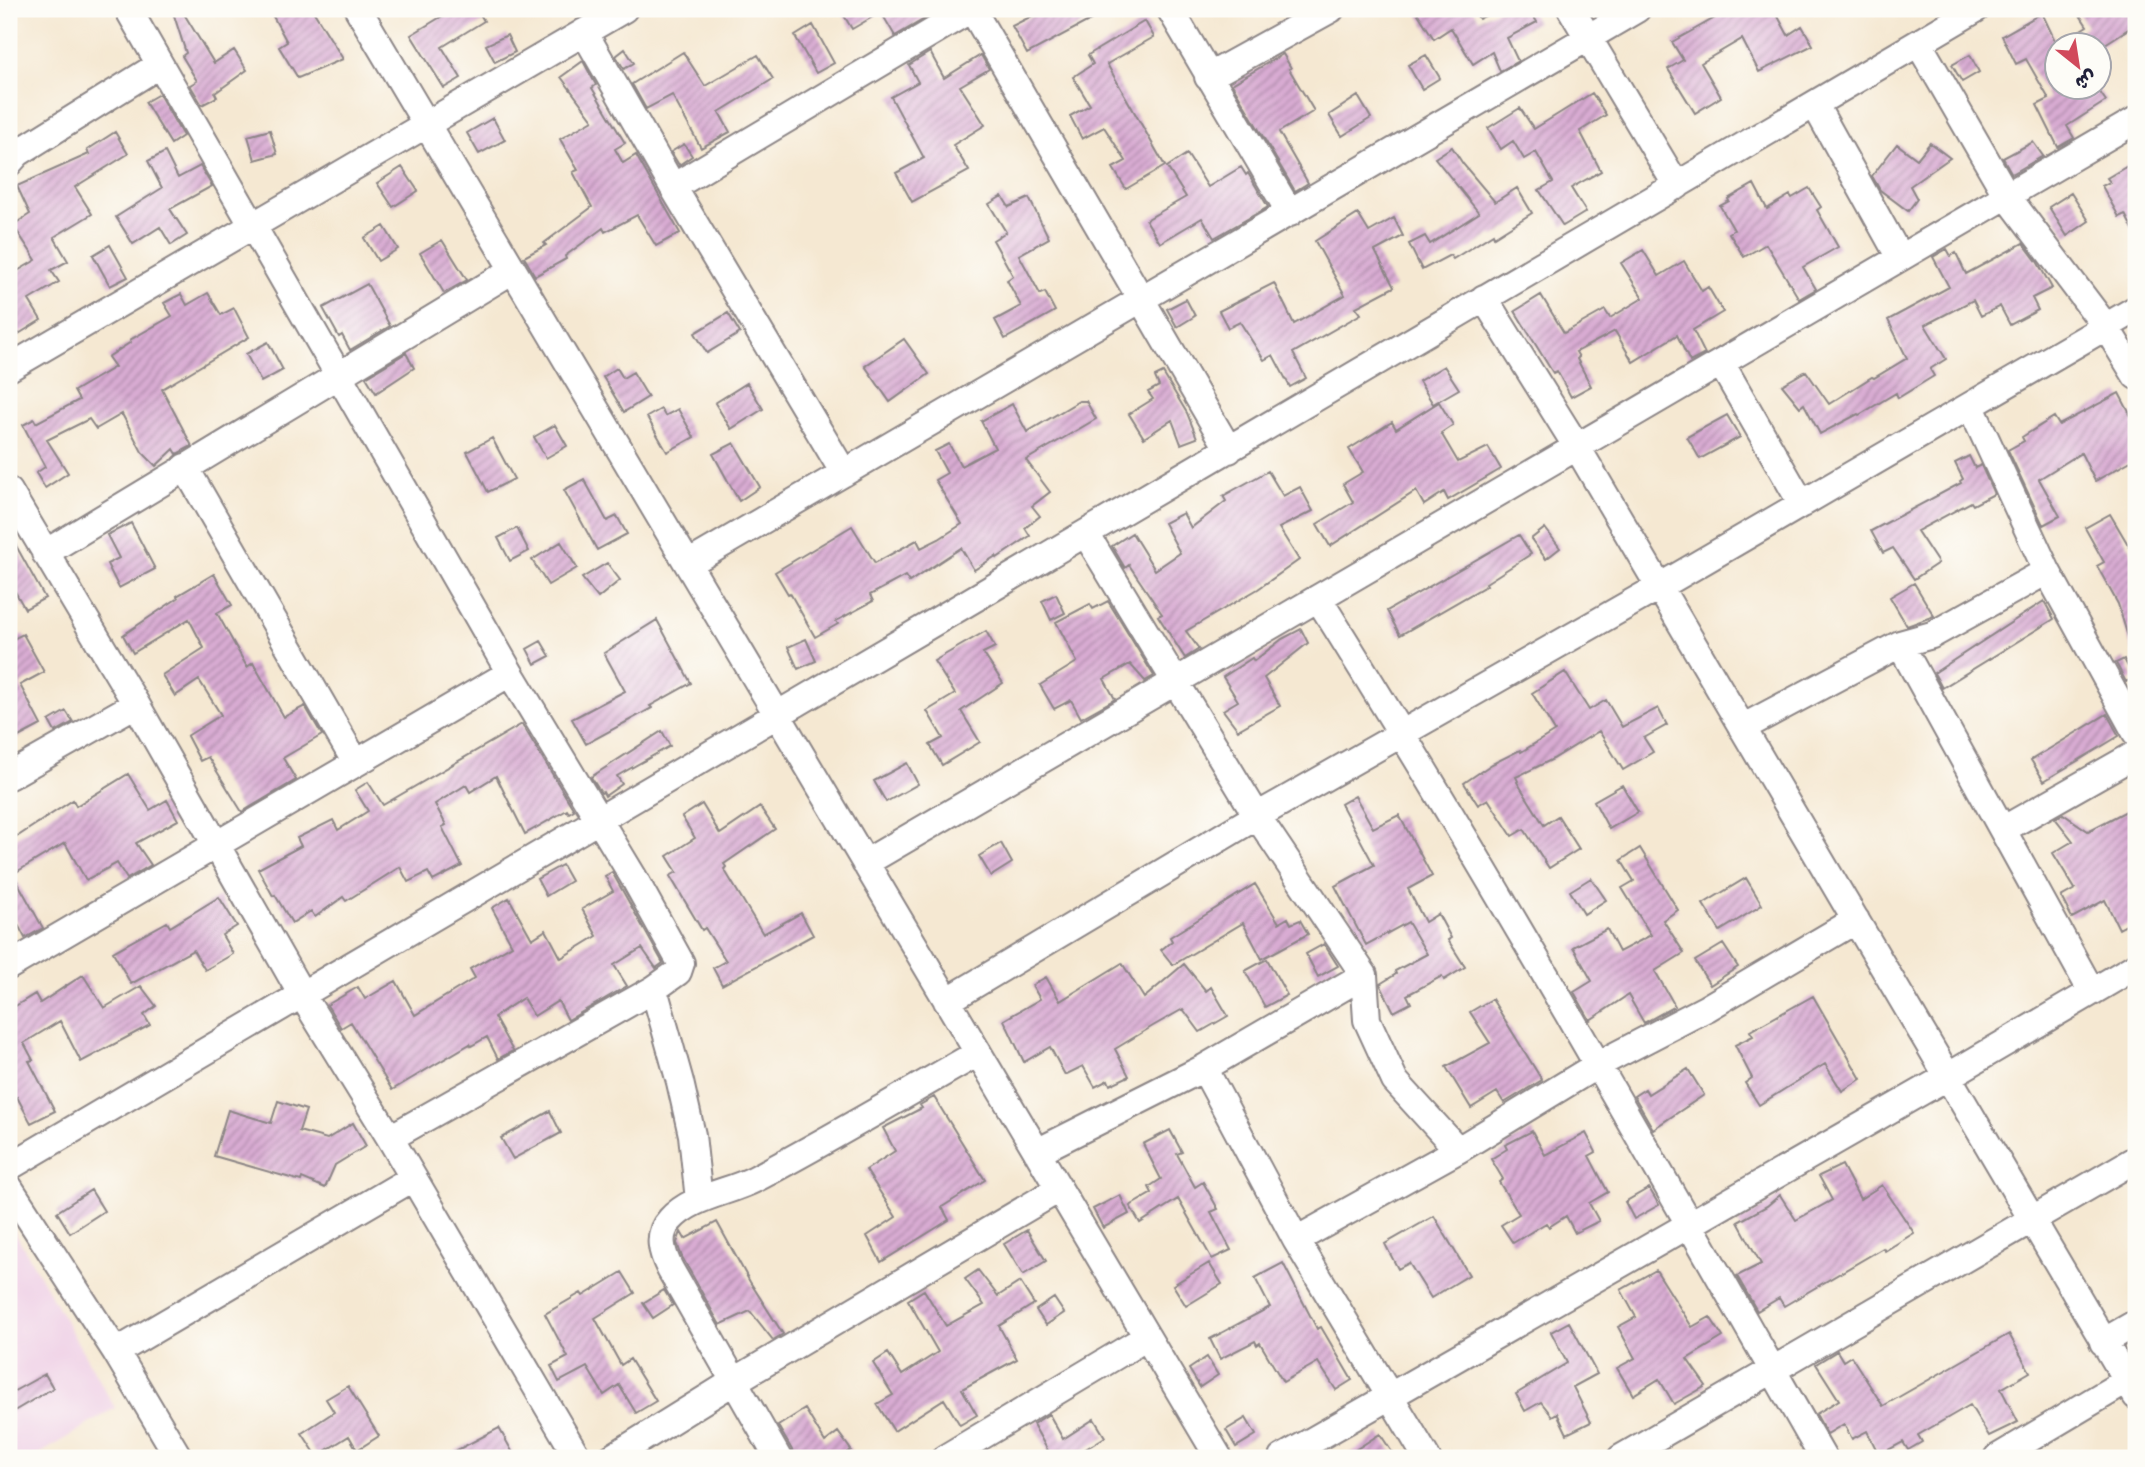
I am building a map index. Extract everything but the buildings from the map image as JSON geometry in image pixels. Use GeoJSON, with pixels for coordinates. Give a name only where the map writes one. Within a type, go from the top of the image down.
{"type":"FeatureCollection","features":[{"type":"Feature","properties":{"kind":"street"},"geometry":{"type":"LineString","coordinates":[[128,9],[510,673],[681,963],[678,972],[654,989],[390,1138]]}},
{"type":"Feature","properties":{"kind":"street"},"geometry":{"type":"LineString","coordinates":[[358,9],[1219,1458]]}},
{"type":"Feature","properties":{"kind":"street"},"geometry":{"type":"LineString","coordinates":[[9,368],[624,9]]}},
{"type":"Feature","properties":{"kind":"street"},"geometry":{"type":"LineString","coordinates":[[673,187],[971,9],[1229,450]]}},
{"type":"Feature","properties":{"kind":"street"},"geometry":{"type":"LineString","coordinates":[[1170,9],[1290,213]]}},
{"type":"Feature","properties":{"kind":"street"},"geometry":{"type":"LineString","coordinates":[[1208,77],[1331,9]]}},
{"type":"Feature","properties":{"kind":"street"},"geometry":{"type":"LineString","coordinates":[[1571,9],[1677,186]]}},
{"type":"Feature","properties":{"kind":"street"},"geometry":{"type":"LineString","coordinates":[[688,564],[1637,9]]}},
{"type":"Feature","properties":{"kind":"street"},"geometry":{"type":"LineString","coordinates":[[9,1167],[1976,9]]}},
{"type":"Feature","properties":{"kind":"street"},"geometry":{"type":"LineString","coordinates":[[583,33],[844,473]]}},
{"type":"Feature","properties":{"kind":"street"},"geometry":{"type":"LineString","coordinates":[[1919,44],[2007,196],[2106,327],[2136,376]]}},
{"type":"Feature","properties":{"kind":"street"},"geometry":{"type":"LineString","coordinates":[[12,152],[159,65]]}},
{"type":"Feature","properties":{"kind":"street"},"geometry":{"type":"LineString","coordinates":[[1815,105],[1900,258]]}},
{"type":"Feature","properties":{"kind":"street"},"geometry":{"type":"LineString","coordinates":[[865,863],[2136,120]]}},
{"type":"Feature","properties":{"kind":"street"},"geometry":{"type":"LineString","coordinates":[[45,553],[513,270]]}},
{"type":"Feature","properties":{"kind":"street"},"geometry":{"type":"LineString","coordinates":[[1484,298],[1577,447],[2132,1388],[1997,1458]]}},
{"type":"Feature","properties":{"kind":"street"},"geometry":{"type":"LineString","coordinates":[[947,1001],[1257,816],[1659,587],[2136,309]]}},
{"type":"Feature","properties":{"kind":"street"},"geometry":{"type":"LineString","coordinates":[[1721,363],[1802,504]]}},
{"type":"Feature","properties":{"kind":"street"},"geometry":{"type":"LineString","coordinates":[[1971,407],[2046,571],[2136,733]]}},
{"type":"Feature","properties":{"kind":"street"},"geometry":{"type":"LineString","coordinates":[[185,467],[356,763]]}},
{"type":"Feature","properties":{"kind":"street"},"geometry":{"type":"LineString","coordinates":[[9,491],[136,704],[302,995],[390,1138],[578,1458]]}},
{"type":"Feature","properties":{"kind":"street"},"geometry":{"type":"LineString","coordinates":[[1086,534],[1257,816],[1363,975],[1367,1020],[1395,1081],[1458,1150]]}},
{"type":"Feature","properties":{"kind":"street"},"geometry":{"type":"LineString","coordinates":[[1742,728],[1900,644],[1932,635],[2046,571]]}},
{"type":"Feature","properties":{"kind":"street"},"geometry":{"type":"LineString","coordinates":[[1318,598],[1404,734],[1599,1064],[1823,1458]]}},
{"type":"Feature","properties":{"kind":"street"},"geometry":{"type":"LineString","coordinates":[[1900,644],[2092,992]]}},
{"type":"Feature","properties":{"kind":"street"},"geometry":{"type":"LineString","coordinates":[[9,966],[510,673]]}},
{"type":"Feature","properties":{"kind":"street"},"geometry":{"type":"LineString","coordinates":[[9,776],[136,704]]}},
{"type":"Feature","properties":{"kind":"street"},"geometry":{"type":"LineString","coordinates":[[2004,829],[2136,754]]}},
{"type":"Feature","properties":{"kind":"street"},"geometry":{"type":"LineString","coordinates":[[1296,1240],[1458,1150],[1599,1064],[1707,1008],[1856,920]]}},
{"type":"Feature","properties":{"kind":"street"},"geometry":{"type":"LineString","coordinates":[[1282,1458],[1691,1225],[2136,966]]}},
{"type":"Feature","properties":{"kind":"street"},"geometry":{"type":"LineString","coordinates":[[1037,1152],[1204,1068],[1363,975]]}},
{"type":"Feature","properties":{"kind":"street"},"geometry":{"type":"LineString","coordinates":[[654,989],[692,1135],[699,1200]]}},
{"type":"Feature","properties":{"kind":"street"},"geometry":{"type":"LineString","coordinates":[[778,1458],[670,1269],[660,1244],[663,1232],[670,1220],[699,1200],[749,1182],[801,1155],[978,1053]]}},
{"type":"Feature","properties":{"kind":"street"},"geometry":{"type":"LineString","coordinates":[[1204,1068],[1296,1240],[1427,1458]]}},
{"type":"Feature","properties":{"kind":"street"},"geometry":{"type":"LineString","coordinates":[[1633,1455],[2136,1158]]}},
{"type":"Feature","properties":{"kind":"street"},"geometry":{"type":"LineString","coordinates":[[116,1352],[413,1178]]}},
{"type":"Feature","properties":{"kind":"street"},"geometry":{"type":"LineString","coordinates":[[9,1187],[116,1352],[179,1458]]}},
{"type":"Feature","properties":{"kind":"street"},"geometry":{"type":"LineString","coordinates":[[611,1458],[733,1382],[1059,1189]]}},
{"type":"Feature","properties":{"kind":"street"},"geometry":{"type":"LineString","coordinates":[[2103,1342],[2136,1323]]}},
{"type":"Feature","properties":{"kind":"street"},"geometry":{"type":"LineString","coordinates":[[945,1458],[984,1449],[1147,1337]]}},
{"type":"Feature","properties":{"kind":"shaded area"},"geometry":{"type":"Polygon","coordinates":[[[9,1222],[115,1408],[33,1458],[9,1458],[9,1222]]]}}]}
